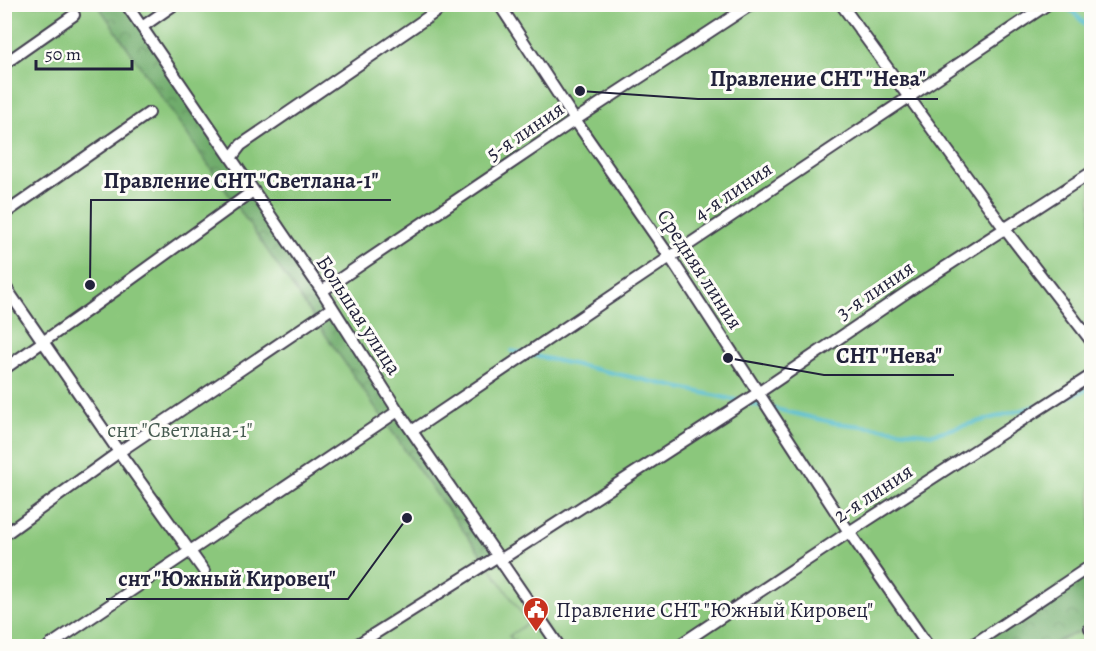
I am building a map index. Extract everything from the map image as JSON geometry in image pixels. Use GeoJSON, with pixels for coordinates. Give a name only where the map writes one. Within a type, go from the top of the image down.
{"type":"FeatureCollection","features":[{"type":"Feature","properties":{"kind":"street","name":"Большая улица"},"geometry":{"type":"LineString","coordinates":[[126,4],[322,291],[398,411],[559,646]]}},
{"type":"Feature","properties":{"kind":"street"},"geometry":{"type":"LineString","coordinates":[[142,27],[175,4]]}},
{"type":"Feature","properties":{"kind":"street"},"geometry":{"type":"LineString","coordinates":[[231,158],[241,145],[447,4]]}},
{"type":"Feature","properties":{"kind":"street","name":"Средняя линия"},"geometry":{"type":"LineString","coordinates":[[499,4],[575,120],[670,256],[849,531],[928,646]]}},
{"type":"Feature","properties":{"kind":"street","name":"5-я линия"},"geometry":{"type":"LineString","coordinates":[[322,291],[752,4]]}},
{"type":"Feature","properties":{"kind":"street"},"geometry":{"type":"LineString","coordinates":[[841,4],[1004,228],[1092,342]]}},
{"type":"Feature","properties":{"kind":"street","name":"4-я линия"},"geometry":{"type":"LineString","coordinates":[[412,431],[1048,4]]}},
{"type":"Feature","properties":{"kind":"street"},"geometry":{"type":"LineString","coordinates":[[4,64],[74,15]]}},
{"type":"Feature","properties":{"kind":"street"},"geometry":{"type":"LineString","coordinates":[[4,214],[149,113]]}},
{"type":"Feature","properties":{"kind":"street","name":"3-я линия"},"geometry":{"type":"LineString","coordinates":[[355,646],[499,558],[758,393],[910,290],[1092,172]]}},
{"type":"Feature","properties":{"kind":"street"},"geometry":{"type":"LineString","coordinates":[[4,369],[253,191]]}},
{"type":"Feature","properties":{"kind":"street"},"geometry":{"type":"LineString","coordinates":[[4,285],[204,571]]}},
{"type":"Feature","properties":{"kind":"street"},"geometry":{"type":"LineString","coordinates":[[4,535],[119,452],[332,308]]}},
{"type":"Feature","properties":{"kind":"street","name":"2-я линия"},"geometry":{"type":"LineString","coordinates":[[678,646],[849,531],[1092,375]]}},
{"type":"Feature","properties":{"kind":"street"},"geometry":{"type":"LineString","coordinates":[[49,646],[398,411]]}},
{"type":"Feature","properties":{"kind":"street"},"geometry":{"type":"LineString","coordinates":[[971,646],[1092,565]]}},
{"type":"Feature","properties":{"kind":"green space","name":"снт \"Светлана-1\""},"geometry":{"type":"Polygon","coordinates":[[[4,5],[98,5],[422,475],[486,561],[528,623],[509,636],[517,646],[5,646],[4,5]]]}},
{"type":"Feature","properties":{"kind":"green space"},"geometry":{"type":"Polygon","coordinates":[[[98,5],[126,5],[496,554],[486,561],[422,475],[98,5]]]}},
{"type":"Feature","properties":{"kind":"green space"},"geometry":{"type":"Polygon","coordinates":[[[126,5],[1091,5],[1091,565],[971,646],[559,646],[126,5]]]}},
{"type":"Feature","properties":{"kind":"green space"},"geometry":{"type":"Polygon","coordinates":[[[496,554],[559,646],[517,646],[509,636],[486,561],[496,554]]]}},
{"type":"Feature","properties":{"kind":"green space"},"geometry":{"type":"Polygon","coordinates":[[[1091,565],[1091,627],[1051,646],[971,646],[1091,565]]]}},
{"type":"Feature","properties":{"kind":"green space"},"geometry":{"type":"Polygon","coordinates":[[[1091,627],[1091,646],[1051,646],[1058,641],[1091,627]]]}},
{"type":"Feature","properties":{"kind":"waterway"},"geometry":{"type":"LineString","coordinates":[[1059,4],[1072,11],[1092,31]]}},
{"type":"Feature","properties":{"kind":"waterway"},"geometry":{"type":"LineString","coordinates":[[512,351],[523,353]]}},
{"type":"Feature","properties":{"kind":"waterway"},"geometry":{"type":"LineString","coordinates":[[531,355],[740,401]]}},
{"type":"Feature","properties":{"kind":"waterway"},"geometry":{"type":"LineString","coordinates":[[1066,397],[1092,388]]}},
{"type":"Feature","properties":{"kind":"waterway"},"geometry":{"type":"LineString","coordinates":[[748,403],[764,407]]}},
{"type":"Feature","properties":{"kind":"waterway"},"geometry":{"type":"LineString","coordinates":[[771,408],[835,423],[933,434],[1036,406]]}},
{"type":"Feature","properties":{"kind":"place","name":"Правление СНТ \"Нева\""},"geometry":{"type":"Point","coordinates":[580,91]}},
{"type":"Feature","properties":{"kind":"place","name":"Правление СНТ \"Светлана-1\""},"geometry":{"type":"Point","coordinates":[90,285]}},
{"type":"Feature","properties":{"kind":"place","name":"СНТ \"Нева\""},"geometry":{"type":"Point","coordinates":[728,358]}},
{"type":"Feature","properties":{"kind":"place","name":"снт \"Южный Кировец\""},"geometry":{"type":"Point","coordinates":[407,518]}},
{"type":"Feature","properties":{"kind":"place","name":"Правление СНТ \"Южный Кировец\""},"geometry":{"type":"Point","coordinates":[536,633]}}]}
